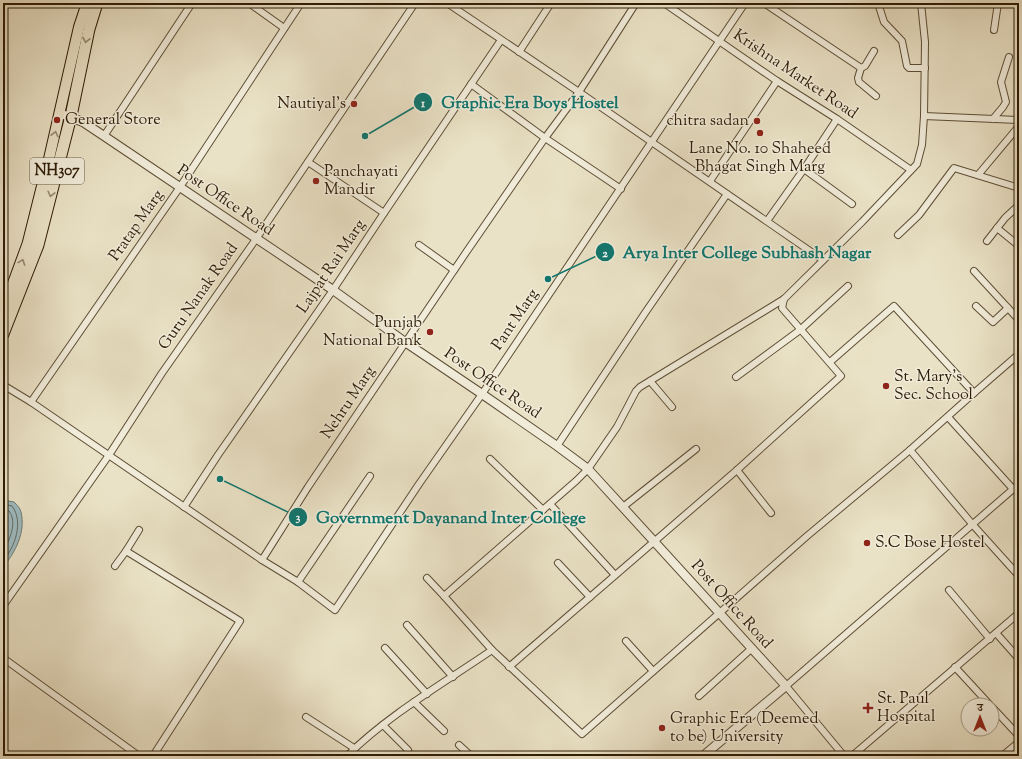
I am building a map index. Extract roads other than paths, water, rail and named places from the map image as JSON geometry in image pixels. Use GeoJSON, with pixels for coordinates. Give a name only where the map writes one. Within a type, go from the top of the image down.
{"type":"FeatureCollection","features":[{"type":"Feature","properties":{"kind":"highway","name":"NH307"},"geometry":{"type":"LineString","coordinates":[[3,312],[28,244],[79,28],[87,3]]}},
{"type":"Feature","properties":{"kind":"highway","name":"NH307"},"geometry":{"type":"LineString","coordinates":[[3,334],[38,245],[71,116],[89,30],[97,3]]}},
{"type":"Feature","properties":{"kind":"street"},"geometry":{"type":"LineString","coordinates":[[104,136],[192,3]]}},
{"type":"Feature","properties":{"kind":"street"},"geometry":{"type":"LineString","coordinates":[[249,3],[284,28]]}},
{"type":"Feature","properties":{"kind":"street","name":"Pratap Marg"},"geometry":{"type":"LineString","coordinates":[[31,402],[180,187],[301,3]]}},
{"type":"Feature","properties":{"kind":"street","name":"Guru Nanak Road"},"geometry":{"type":"LineString","coordinates":[[3,606],[109,455],[170,361],[256,238],[415,3]]}},
{"type":"Feature","properties":{"kind":"street"},"geometry":{"type":"LineString","coordinates":[[446,3],[579,92],[651,143],[710,181],[823,260]]}},
{"type":"Feature","properties":{"kind":"street"},"geometry":{"type":"LineString","coordinates":[[520,52],[551,3]]}},
{"type":"Feature","properties":{"kind":"street","name":"Nehru Marg"},"geometry":{"type":"LineString","coordinates":[[262,560],[308,487],[405,342],[545,138],[579,92],[636,3]]}},
{"type":"Feature","properties":{"kind":"street","name":"Krishna Market Road"},"geometry":{"type":"LineString","coordinates":[[664,3],[777,81],[837,118],[911,170]]}},
{"type":"Feature","properties":{"kind":"street","name":"Pant Marg"},"geometry":{"type":"LineString","coordinates":[[298,582],[335,610],[419,484],[621,189],[744,3]]}},
{"type":"Feature","properties":{"kind":"street"},"geometry":{"type":"LineString","coordinates":[[764,3],[861,68]]}},
{"type":"Feature","properties":{"kind":"street"},"geometry":{"type":"LineString","coordinates":[[878,3],[884,22],[902,41],[907,66],[909,68],[925,68]]}},
{"type":"Feature","properties":{"kind":"street"},"geometry":{"type":"LineString","coordinates":[[444,596],[588,469],[617,427],[640,387],[784,299],[917,164],[921,152],[924,116],[925,42],[922,3]]}},
{"type":"Feature","properties":{"kind":"street"},"geometry":{"type":"LineString","coordinates":[[994,30],[998,3]]}},
{"type":"Feature","properties":{"kind":"street","name":"Lajpat Rai Marg"},"geometry":{"type":"LineString","coordinates":[[184,507],[222,449],[333,290],[501,40]]}},
{"type":"Feature","properties":{"kind":"street"},"geometry":{"type":"LineString","coordinates":[[874,51],[864,67],[861,68],[858,78],[859,82],[876,96]]}},
{"type":"Feature","properties":{"kind":"street"},"geometry":{"type":"LineString","coordinates":[[993,119],[1003,108],[1006,102],[1001,82],[1009,57]]}},
{"type":"Feature","properties":{"kind":"street"},"geometry":{"type":"LineString","coordinates":[[710,181],[777,81]]}},
{"type":"Feature","properties":{"kind":"street"},"geometry":{"type":"LineString","coordinates":[[471,84],[545,138],[621,189]]}},
{"type":"Feature","properties":{"kind":"street","name":"Post Office Road"},"geometry":{"type":"LineString","coordinates":[[59,113],[71,116],[83,122],[256,238],[333,290],[588,469],[786,686],[844,756]]}},
{"type":"Feature","properties":{"kind":"street"},"geometry":{"type":"LineString","coordinates":[[924,116],[1019,120]]}},
{"type":"Feature","properties":{"kind":"street"},"geometry":{"type":"LineString","coordinates":[[766,221],[804,169],[837,118]]}},
{"type":"Feature","properties":{"kind":"street"},"geometry":{"type":"LineString","coordinates":[[978,175],[1019,126]]}},
{"type":"Feature","properties":{"kind":"street"},"geometry":{"type":"LineString","coordinates":[[308,162],[384,213]]}},
{"type":"Feature","properties":{"kind":"street"},"geometry":{"type":"LineString","coordinates":[[898,235],[919,215],[954,168],[1019,188]]}},
{"type":"Feature","properties":{"kind":"street"},"geometry":{"type":"LineString","coordinates":[[804,169],[852,204]]}},
{"type":"Feature","properties":{"kind":"street"},"geometry":{"type":"LineString","coordinates":[[557,446],[645,313],[727,194]]}},
{"type":"Feature","properties":{"kind":"street"},"geometry":{"type":"LineString","coordinates":[[987,241],[1005,218],[1019,205]]}},
{"type":"Feature","properties":{"kind":"street"},"geometry":{"type":"LineString","coordinates":[[997,228],[1019,245]]}},
{"type":"Feature","properties":{"kind":"street"},"geometry":{"type":"LineString","coordinates":[[419,245],[454,270]]}},
{"type":"Feature","properties":{"kind":"street"},"geometry":{"type":"LineString","coordinates":[[974,271],[1019,320]]}},
{"type":"Feature","properties":{"kind":"street"},"geometry":{"type":"LineString","coordinates":[[736,377],[800,330],[848,286]]}},
{"type":"Feature","properties":{"kind":"street"},"geometry":{"type":"LineString","coordinates":[[509,666],[736,470],[841,376],[782,308],[784,299]]}},
{"type":"Feature","properties":{"kind":"street"},"geometry":{"type":"LineString","coordinates":[[830,362],[894,306],[974,393]]}},
{"type":"Feature","properties":{"kind":"street"},"geometry":{"type":"LineString","coordinates":[[976,306],[993,322],[1008,308]]}},
{"type":"Feature","properties":{"kind":"street"},"geometry":{"type":"LineString","coordinates":[[427,578],[492,650],[582,734],[807,536],[910,450],[1019,354]]}},
{"type":"Feature","properties":{"kind":"street"},"geometry":{"type":"LineString","coordinates":[[650,381],[672,407]]}},
{"type":"Feature","properties":{"kind":"street"},"geometry":{"type":"LineString","coordinates":[[3,385],[31,402],[262,560],[298,582],[370,476]]}},
{"type":"Feature","properties":{"kind":"street"},"geometry":{"type":"LineString","coordinates":[[948,417],[1013,489]]}},
{"type":"Feature","properties":{"kind":"street"},"geometry":{"type":"LineString","coordinates":[[623,507],[696,449]]}},
{"type":"Feature","properties":{"kind":"street"},"geometry":{"type":"LineString","coordinates":[[910,450],[973,525],[1019,576]]}},
{"type":"Feature","properties":{"kind":"street"},"geometry":{"type":"LineString","coordinates":[[490,460],[543,510]]}},
{"type":"Feature","properties":{"kind":"street"},"geometry":{"type":"LineString","coordinates":[[736,470],[771,512]]}},
{"type":"Feature","properties":{"kind":"street"},"geometry":{"type":"LineString","coordinates":[[703,756],[1019,484]]}},
{"type":"Feature","properties":{"kind":"street"},"geometry":{"type":"LineString","coordinates":[[550,504],[615,575]]}},
{"type":"Feature","properties":{"kind":"street"},"geometry":{"type":"LineString","coordinates":[[115,566],[139,530]]}},
{"type":"Feature","properties":{"kind":"street"},"geometry":{"type":"LineString","coordinates":[[126,551],[240,621],[153,756]]}},
{"type":"Feature","properties":{"kind":"street"},"geometry":{"type":"LineString","coordinates":[[558,563],[590,597]]}},
{"type":"Feature","properties":{"kind":"street"},"geometry":{"type":"LineString","coordinates":[[949,590],[990,639]]}},
{"type":"Feature","properties":{"kind":"street"},"geometry":{"type":"LineString","coordinates":[[852,756],[1019,613]]}},
{"type":"Feature","properties":{"kind":"street"},"geometry":{"type":"LineString","coordinates":[[407,625],[453,677]]}},
{"type":"Feature","properties":{"kind":"street"},"geometry":{"type":"LineString","coordinates":[[996,633],[1019,658]]}},
{"type":"Feature","properties":{"kind":"street"},"geometry":{"type":"LineString","coordinates":[[626,641],[653,671]]}},
{"type":"Feature","properties":{"kind":"street"},"geometry":{"type":"LineString","coordinates":[[385,648],[428,694]]}},
{"type":"Feature","properties":{"kind":"street"},"geometry":{"type":"LineString","coordinates":[[699,696],[751,649]]}},
{"type":"Feature","properties":{"kind":"street"},"geometry":{"type":"LineString","coordinates":[[347,756],[354,748],[414,702],[492,650]]}},
{"type":"Feature","properties":{"kind":"street"},"geometry":{"type":"LineString","coordinates":[[3,658],[139,756]]}},
{"type":"Feature","properties":{"kind":"street"},"geometry":{"type":"LineString","coordinates":[[955,667],[983,697]]}},
{"type":"Feature","properties":{"kind":"street"},"geometry":{"type":"LineString","coordinates":[[414,702],[444,731]]}},
{"type":"Feature","properties":{"kind":"street"},"geometry":{"type":"LineString","coordinates":[[1000,716],[1019,736]]}},
{"type":"Feature","properties":{"kind":"street"},"geometry":{"type":"LineString","coordinates":[[306,717],[354,748]]}},
{"type":"Feature","properties":{"kind":"street"},"geometry":{"type":"LineString","coordinates":[[383,725],[408,750]]}},
{"type":"Feature","properties":{"kind":"street"},"geometry":{"type":"LineString","coordinates":[[1007,755],[1019,742]]}},
{"type":"Feature","properties":{"kind":"street"},"geometry":{"type":"LineString","coordinates":[[459,745],[471,756]]}},
{"type":"Feature","properties":{"kind":"water"},"geometry":{"type":"Polygon","coordinates":[[[3,500],[14,502],[21,511],[22,527],[15,549],[3,567],[3,500]]]}},
{"type":"Feature","properties":{"kind":"place","name":"Nautiyal's"},"geometry":{"type":"Point","coordinates":[354,104]}},
{"type":"Feature","properties":{"kind":"place","name":"General Store"},"geometry":{"type":"Point","coordinates":[57,120]}},
{"type":"Feature","properties":{"kind":"place","name":"chitra sadan"},"geometry":{"type":"Point","coordinates":[757,121]}},
{"type":"Feature","properties":{"kind":"place","name":"Lane No. 10 Shaheed Bhagat Singh Marg"},"geometry":{"type":"Point","coordinates":[760,133]}},
{"type":"Feature","properties":{"kind":"place","name":"Graphic Era Boys Hostel"},"geometry":{"type":"Point","coordinates":[365,136]}},
{"type":"Feature","properties":{"kind":"place","name":"Panchayati Mandir"},"geometry":{"type":"Point","coordinates":[316,181]}},
{"type":"Feature","properties":{"kind":"place","name":"Arya Inter College Subhash Nagar"},"geometry":{"type":"Point","coordinates":[548,279]}},
{"type":"Feature","properties":{"kind":"place","name":"Punjab National Bank"},"geometry":{"type":"Point","coordinates":[430,332]}},
{"type":"Feature","properties":{"kind":"place","name":"St. Mary's Sec. School"},"geometry":{"type":"Point","coordinates":[886,386]}},
{"type":"Feature","properties":{"kind":"place","name":"Government Dayanand Inter College"},"geometry":{"type":"Point","coordinates":[220,479]}},
{"type":"Feature","properties":{"kind":"place","name":"S.C Bose Hostel"},"geometry":{"type":"Point","coordinates":[867,543]}},
{"type":"Feature","properties":{"kind":"place","name":"St. Paul Hospital"},"geometry":{"type":"Point","coordinates":[868,708]}},
{"type":"Feature","properties":{"kind":"place","name":"Graphic Era (Deemed to be) University"},"geometry":{"type":"Point","coordinates":[662,728]}}]}
